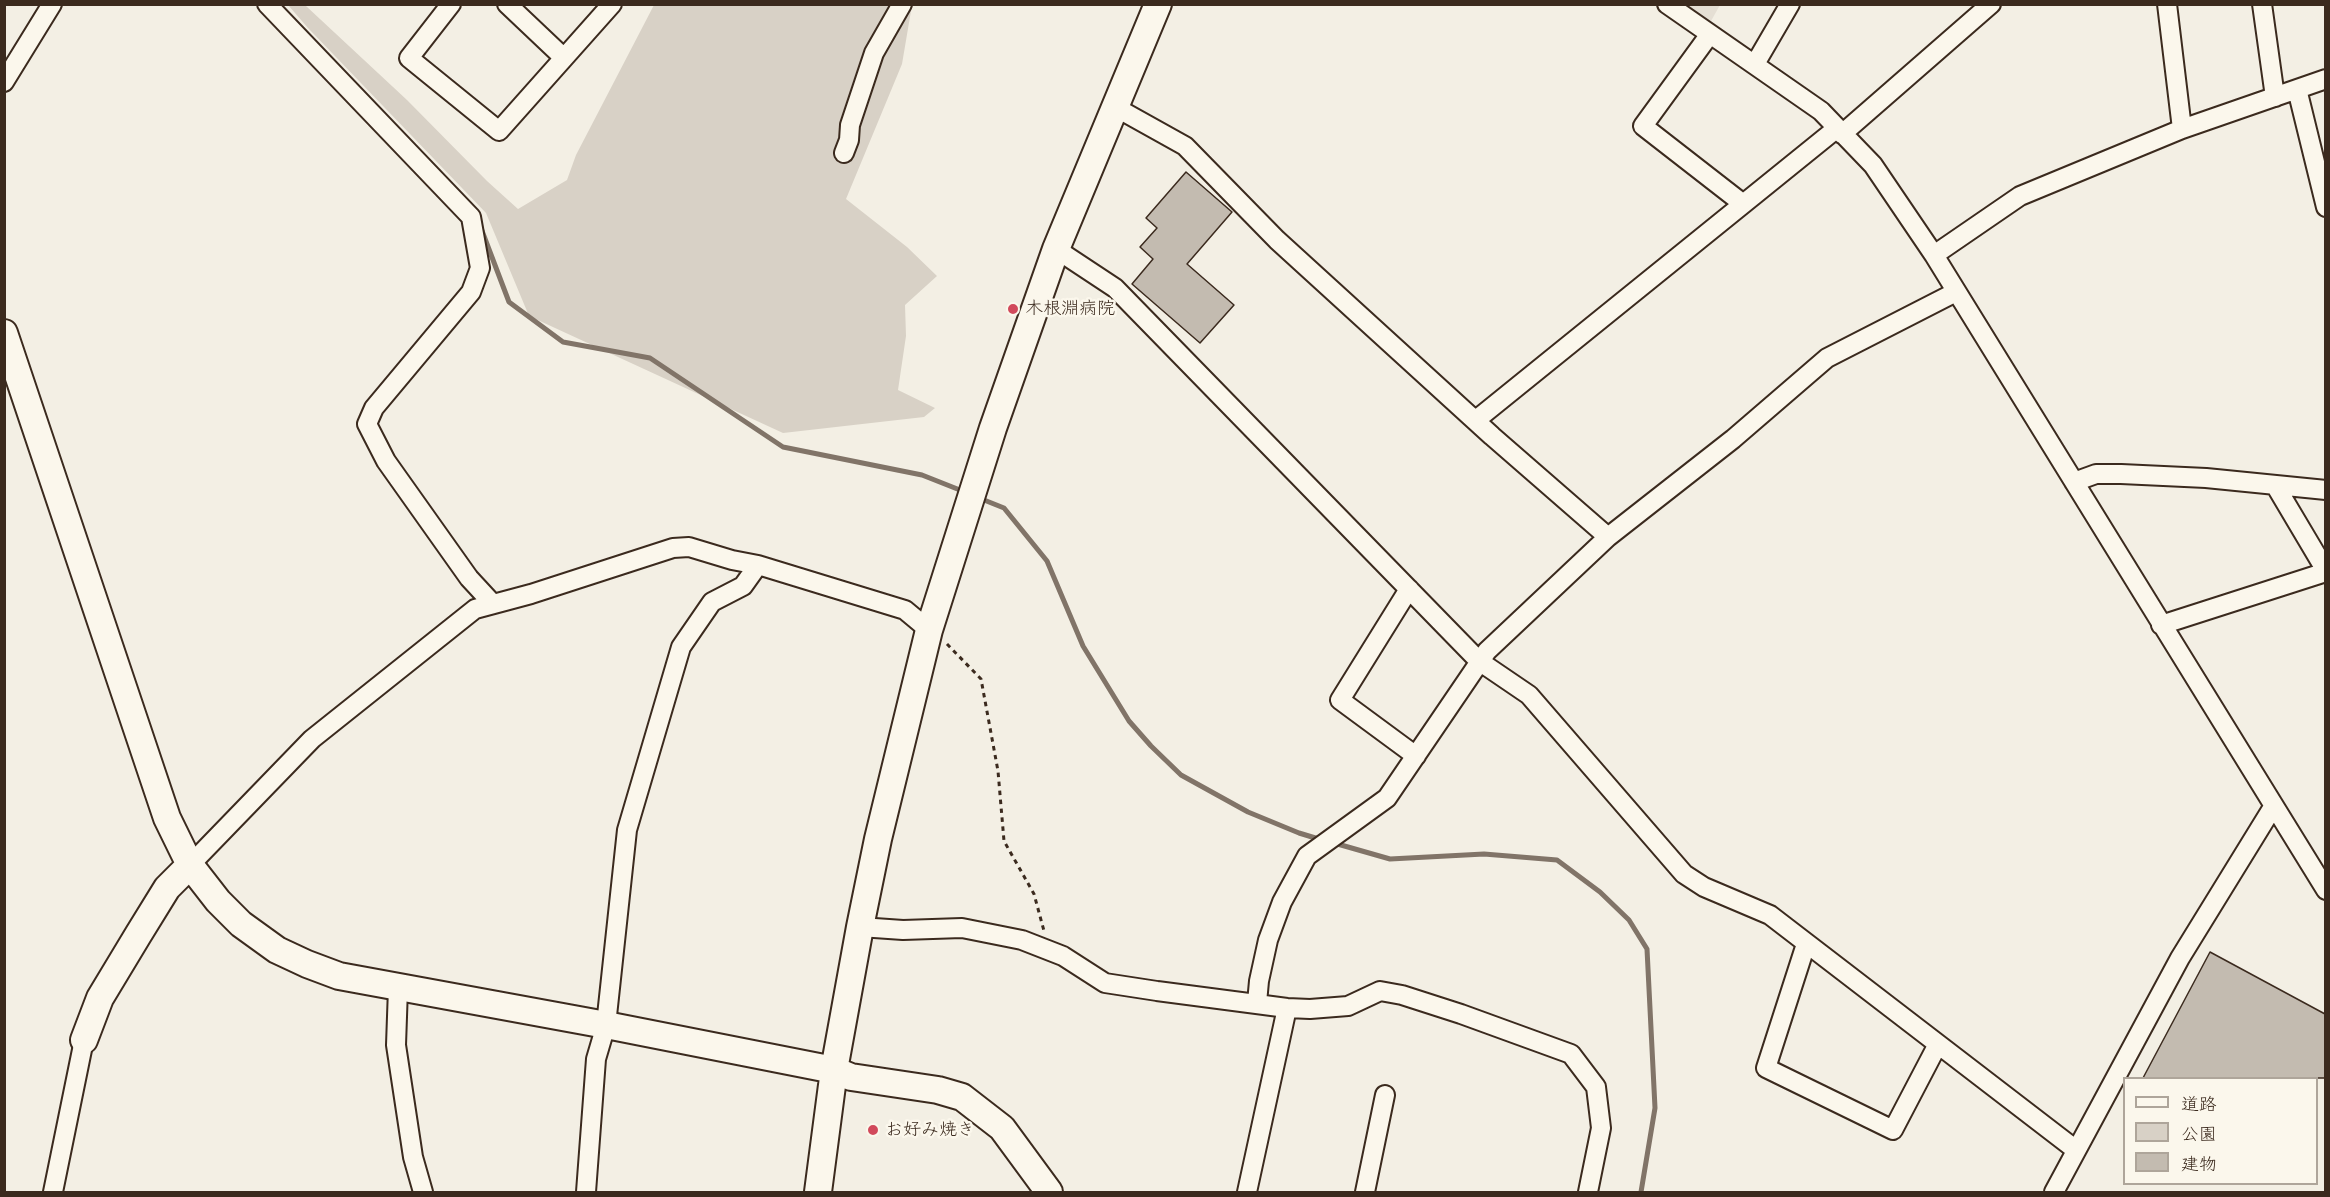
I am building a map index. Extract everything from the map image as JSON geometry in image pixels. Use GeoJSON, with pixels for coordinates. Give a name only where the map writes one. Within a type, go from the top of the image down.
{"type":"FeatureCollection","features":[{"type":"Feature","properties":{"kind":"street"},"geometry":{"type":"LineString","coordinates":[[4,82],[52,4]]}},
{"type":"Feature","properties":{"kind":"street"},"geometry":{"type":"LineString","coordinates":[[267,4],[471,217],[480,268],[471,292],[374,408],[367,424],[386,460],[469,578],[493,604]]}},
{"type":"Feature","properties":{"kind":"street"},"geometry":{"type":"LineString","coordinates":[[452,4],[409,58],[499,131],[612,4]]}},
{"type":"Feature","properties":{"kind":"street"},"geometry":{"type":"LineString","coordinates":[[507,4],[564,58]]}},
{"type":"Feature","properties":{"kind":"street"},"geometry":{"type":"LineString","coordinates":[[844,153],[849,140],[850,124],[874,53],[902,4]]}},
{"type":"Feature","properties":{"kind":"street"},"geometry":{"type":"LineString","coordinates":[[818,1192],[834,1070],[860,927],[878,839],[929,630],[993,428],[1056,249],[1158,4]]}},
{"type":"Feature","properties":{"kind":"street"},"geometry":{"type":"LineString","coordinates":[[1667,4],[1821,111],[1873,165],[1934,255],[2325,890]]}},
{"type":"Feature","properties":{"kind":"street"},"geometry":{"type":"LineString","coordinates":[[1755,64],[1790,4]]}},
{"type":"Feature","properties":{"kind":"street"},"geometry":{"type":"LineString","coordinates":[[1476,420],[1742,203],[1839,131],[1991,4]]}},
{"type":"Feature","properties":{"kind":"street"},"geometry":{"type":"LineString","coordinates":[[2167,4],[2182,129]]}},
{"type":"Feature","properties":{"kind":"street"},"geometry":{"type":"LineString","coordinates":[[2262,4],[2275,96]]}},
{"type":"Feature","properties":{"kind":"street"},"geometry":{"type":"LineString","coordinates":[[1710,34],[1643,126],[1742,203]]}},
{"type":"Feature","properties":{"kind":"street"},"geometry":{"type":"LineString","coordinates":[[1934,255],[2020,196],[2104,159],[2182,129],[2325,79]]}},
{"type":"Feature","properties":{"kind":"street"},"geometry":{"type":"LineString","coordinates":[[2297,89],[2325,207]]}},
{"type":"Feature","properties":{"kind":"street"},"geometry":{"type":"LineString","coordinates":[[1115,106],[1185,146],[1277,240],[1608,537]]}},
{"type":"Feature","properties":{"kind":"street"},"geometry":{"type":"LineString","coordinates":[[1056,249],[1116,288],[1479,661],[1529,695],[1684,874],[1704,887],[1770,915],[2076,1150]]}},
{"type":"Feature","properties":{"kind":"street"},"geometry":{"type":"LineString","coordinates":[[1257,1004],[1268,939],[1282,902],[1307,856],[1387,798],[1487,651],[1608,537],[1733,439],[1827,358],[1956,292]]}},
{"type":"Feature","properties":{"kind":"street"},"geometry":{"type":"LineString","coordinates":[[4,333],[167,818],[190,865],[218,901],[241,924],[277,950],[339,976],[606,1025],[834,1070],[852,1077],[938,1090],[962,1097],[1002,1128],[1049,1192]]}},
{"type":"Feature","properties":{"kind":"street"},"geometry":{"type":"LineString","coordinates":[[2074,482],[2096,474],[2121,474],[2206,478],[2325,490]]}},
{"type":"Feature","properties":{"kind":"street"},"geometry":{"type":"LineString","coordinates":[[2161,626],[2325,572],[2275,485]]}},
{"type":"Feature","properties":{"kind":"street"},"geometry":{"type":"LineString","coordinates":[[53,1192],[84,1040],[100,998],[167,888],[312,738],[475,609],[673,548],[689,547],[758,565],[905,610],[929,630]]}},
{"type":"Feature","properties":{"kind":"street"},"geometry":{"type":"LineString","coordinates":[[586,1192],[596,1059],[606,1025],[627,830],[681,647],[712,603],[743,586],[758,565]]}},
{"type":"Feature","properties":{"kind":"street"},"geometry":{"type":"LineString","coordinates":[[1409,589],[1340,700],[1416,756]]}},
{"type":"Feature","properties":{"kind":"street"},"geometry":{"type":"LineString","coordinates":[[2054,1192],[2180,958],[2273,807]]}},
{"type":"Feature","properties":{"kind":"street"},"geometry":{"type":"LineString","coordinates":[[860,927],[903,930],[962,928],[1022,940],[1063,956],[1106,983],[1287,1008],[1348,1006],[1380,991],[1402,995],[1461,1014],[1571,1054],[1596,1087],[1601,1128],[1588,1192]]}},
{"type":"Feature","properties":{"kind":"street"},"geometry":{"type":"LineString","coordinates":[[1806,944],[1766,1068],[1893,1130],[1938,1044]]}},
{"type":"Feature","properties":{"kind":"street"},"geometry":{"type":"LineString","coordinates":[[398,988],[396,1045],[413,1157],[423,1192]]}},
{"type":"Feature","properties":{"kind":"street"},"geometry":{"type":"LineString","coordinates":[[1247,1192],[1287,1008]]}},
{"type":"Feature","properties":{"kind":"street"},"geometry":{"type":"LineString","coordinates":[[1365,1192],[1385,1095]]}},
{"type":"Feature","properties":{"kind":"path"},"geometry":{"type":"LineString","coordinates":[[929,630],[950,646],[981,679],[998,771],[1004,841],[1034,894],[1049,951]]}},
{"type":"Feature","properties":{"kind":"shaded area"},"geometry":{"type":"Polygon","coordinates":[[[1720,4],[1711,21],[1685,5],[1720,4]]]}},
{"type":"Feature","properties":{"kind":"green space"},"geometry":{"type":"Polygon","coordinates":[[[288,5],[306,5],[518,209],[567,180],[576,155],[654,5],[912,5],[902,64],[846,199],[907,247],[937,276],[905,305],[906,336],[898,390],[935,408],[924,417],[783,433],[529,316],[486,213],[288,5]]]}},
{"type":"Feature","properties":{"kind":"building"},"geometry":{"type":"Polygon","coordinates":[[[1186,172],[1232,212],[1187,264],[1234,305],[1200,343],[1132,284],[1153,259],[1140,247],[1157,228],[1146,218],[1186,172]]]}},
{"type":"Feature","properties":{"kind":"building"},"geometry":{"type":"Polygon","coordinates":[[[2210,952],[2325,1014],[2325,1078],[2144,1077],[2210,952]]]}},
{"type":"Feature","properties":{"kind":"waterway"},"geometry":{"type":"LineString","coordinates":[[479,223],[509,302],[563,342],[650,358],[783,447],[922,475],[965,492]]}},
{"type":"Feature","properties":{"kind":"waterway"},"geometry":{"type":"LineString","coordinates":[[979,498],[1004,508],[1047,561],[1083,646],[1129,721],[1151,746],[1181,775],[1248,812],[1322,840]]}},
{"type":"Feature","properties":{"kind":"waterway"},"geometry":{"type":"LineString","coordinates":[[1334,843],[1390,859],[1484,854],[1557,860],[1600,892],[1629,920],[1647,949],[1655,1108],[1641,1192]]}},
{"type":"Feature","properties":{"kind":"place","name":"木根淵病院"},"geometry":{"type":"Point","coordinates":[1013,309]}},
{"type":"Feature","properties":{"kind":"place","name":"お好み焼き"},"geometry":{"type":"Point","coordinates":[873,1130]}}]}
